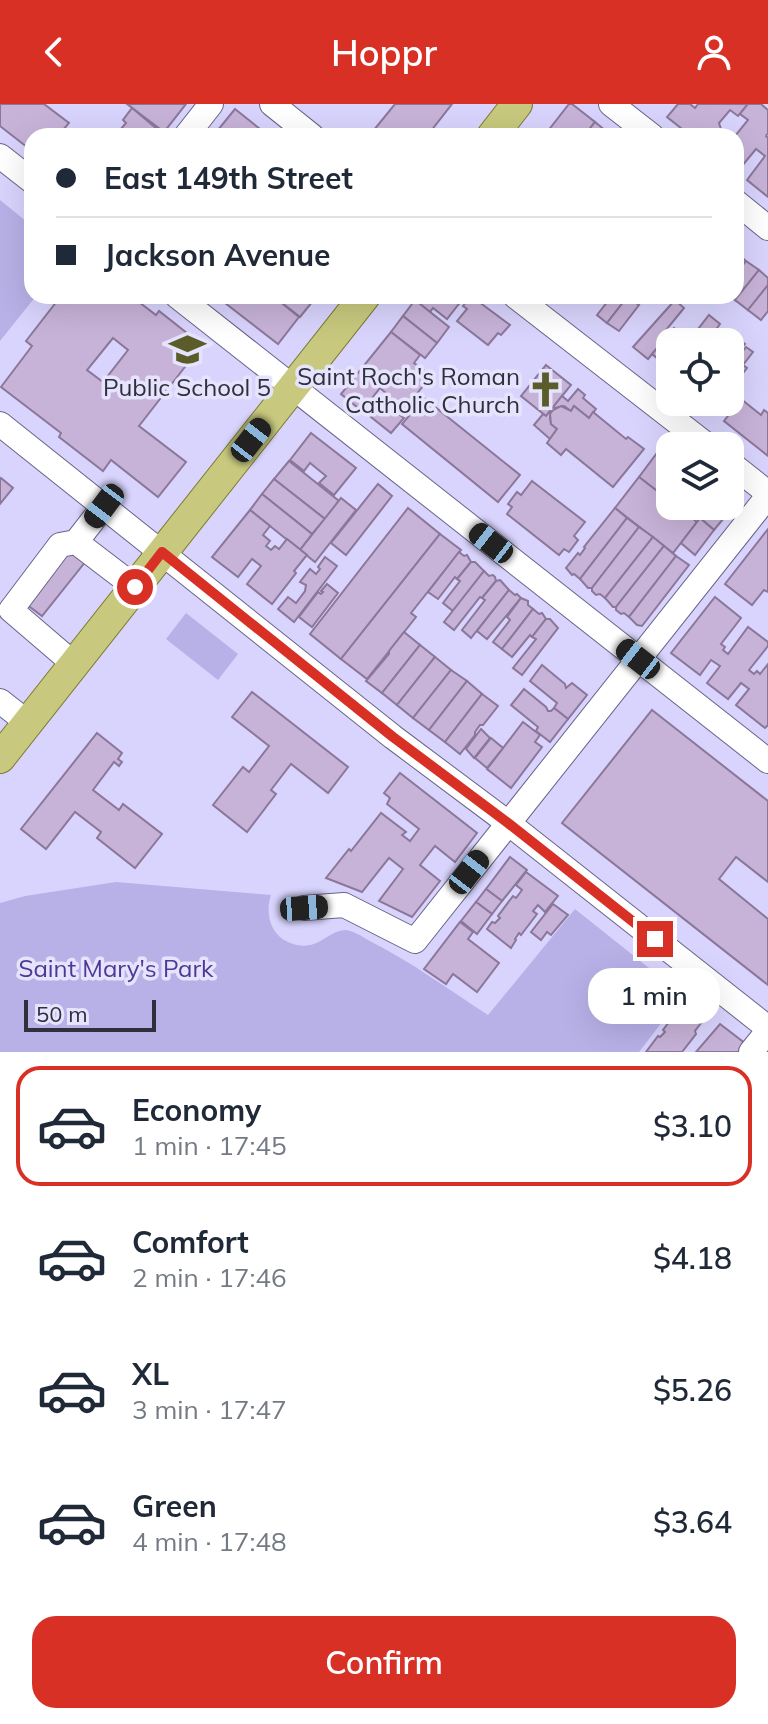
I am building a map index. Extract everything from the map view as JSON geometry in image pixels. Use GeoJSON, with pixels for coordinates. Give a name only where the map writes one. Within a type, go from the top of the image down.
{"type":"FeatureCollection","features":[{"type":"Feature","properties":{"kind":"main road"},"geometry":{"type":"LineString","coordinates":[[498,128],[517,104]]}},
{"type":"Feature","properties":{"kind":"main road"},"geometry":{"type":"LineString","coordinates":[[0,758],[359,304]]}},
{"type":"Feature","properties":{"kind":"street"},"geometry":{"type":"LineString","coordinates":[[192,128],[211,104]]}},
{"type":"Feature","properties":{"kind":"street"},"geometry":{"type":"LineString","coordinates":[[272,104],[302,128]]}},
{"type":"Feature","properties":{"kind":"street"},"geometry":{"type":"LineString","coordinates":[[611,104],[642,128]]}},
{"type":"Feature","properties":{"kind":"street"},"geometry":{"type":"LineString","coordinates":[[0,156],[24,175]]}},
{"type":"Feature","properties":{"kind":"street"},"geometry":{"type":"LineString","coordinates":[[744,208],[768,228]]}},
{"type":"Feature","properties":{"kind":"street"},"geometry":{"type":"LineString","coordinates":[[187,304],[768,761]]}},
{"type":"Feature","properties":{"kind":"street"},"geometry":{"type":"LineString","coordinates":[[525,304],[690,432]]}},
{"type":"Feature","properties":{"kind":"street"},"geometry":{"type":"LineString","coordinates":[[0,424],[393,737],[508,823],[768,1029],[751,1052]]}},
{"type":"Feature","properties":{"kind":"street"},"geometry":{"type":"LineString","coordinates":[[304,908],[344,905],[415,941],[768,494],[744,474]]}},
{"type":"Feature","properties":{"kind":"street"},"geometry":{"type":"LineString","coordinates":[[74,664],[11,610],[60,545],[76,542],[104,506]]}},
{"type":"Feature","properties":{"kind":"street"},"geometry":{"type":"LineString","coordinates":[[76,542],[135,587]]}},
{"type":"Feature","properties":{"kind":"street"},"geometry":{"type":"LineString","coordinates":[[0,701],[28,723]]}},
{"type":"Feature","properties":{"kind":"green space"},"geometry":{"type":"Polygon","coordinates":[[[0,200],[24,220],[24,304],[30,304],[0,341],[0,200]]]}},
{"type":"Feature","properties":{"kind":"green space"},"geometry":{"type":"Polygon","coordinates":[[[186,613],[238,654],[218,680],[166,639],[186,613]]]}},
{"type":"Feature","properties":{"kind":"green space","name":"Saint Mary's Park"},"geometry":{"type":"Polygon","coordinates":[[[116,882],[271,895],[270,922],[277,934],[288,942],[307,946],[339,931],[352,931],[414,966],[488,1015],[575,909],[683,995],[639,1052],[0,1052],[0,903],[25,896],[116,882]]]}},
{"type":"Feature","properties":{"kind":"building"},"geometry":{"type":"Polygon","coordinates":[[[0,104],[44,104],[69,123],[65,128],[24,128],[24,145],[0,126],[0,104]]]}},
{"type":"Feature","properties":{"kind":"building"},"geometry":{"type":"Polygon","coordinates":[[[127,104],[186,104],[167,128],[159,128],[127,104]]]}},
{"type":"Feature","properties":{"kind":"building"},"geometry":{"type":"Polygon","coordinates":[[[395,104],[452,104],[433,128],[376,128],[395,104]]]}},
{"type":"Feature","properties":{"kind":"building"},"geometry":{"type":"Polygon","coordinates":[[[569,104],[595,122],[590,128],[550,128],[569,104]]]}},
{"type":"Feature","properties":{"kind":"building"},"geometry":{"type":"Polygon","coordinates":[[[678,104],[690,104],[695,108],[698,104],[748,104],[738,116],[730,110],[719,123],[721,128],[681,128],[667,117],[678,104]]]}},
{"type":"Feature","properties":{"kind":"building"},"geometry":{"type":"Polygon","coordinates":[[[748,104],[761,104],[768,110],[768,197],[747,180],[765,156],[756,149],[744,164],[744,128],[742,128],[748,120],[740,114],[748,104]]]}},
{"type":"Feature","properties":{"kind":"building"},"geometry":{"type":"Polygon","coordinates":[[[132,108],[156,128],[122,128],[126,123],[123,120],[132,108]]]}},
{"type":"Feature","properties":{"kind":"building"},"geometry":{"type":"Polygon","coordinates":[[[235,109],[259,128],[220,128],[235,109]]]}},
{"type":"Feature","properties":{"kind":"building"},"geometry":{"type":"Polygon","coordinates":[[[746,261],[759,270],[744,289],[746,261]]]}},
{"type":"Feature","properties":{"kind":"building"},"geometry":{"type":"Polygon","coordinates":[[[759,270],[768,278],[768,285],[748,310],[740,304],[744,304],[744,289],[759,270]]]}},
{"type":"Feature","properties":{"kind":"building"},"geometry":{"type":"Polygon","coordinates":[[[768,285],[768,311],[761,320],[748,310],[768,285]]]}},
{"type":"Feature","properties":{"kind":"building"},"geometry":{"type":"Polygon","coordinates":[[[55,304],[142,304],[156,315],[159,311],[202,345],[139,426],[186,462],[158,497],[111,460],[103,471],[59,437],[61,433],[1,387],[32,346],[26,341],[55,304]],[[113,338],[87,370],[103,382],[128,350],[113,338]]]}},
{"type":"Feature","properties":{"kind":"building"},"geometry":{"type":"Polygon","coordinates":[[[226,304],[283,304],[299,317],[278,344],[226,304]]]}},
{"type":"Feature","properties":{"kind":"building"},"geometry":{"type":"Polygon","coordinates":[[[284,304],[311,304],[300,317],[284,304]]]}},
{"type":"Feature","properties":{"kind":"building"},"geometry":{"type":"Polygon","coordinates":[[[412,304],[420,304],[449,327],[437,343],[403,316],[412,304]]]}},
{"type":"Feature","properties":{"kind":"building"},"geometry":{"type":"Polygon","coordinates":[[[420,304],[459,304],[447,319],[433,308],[430,312],[420,304]]]}},
{"type":"Feature","properties":{"kind":"building"},"geometry":{"type":"Polygon","coordinates":[[[482,304],[510,325],[488,345],[457,321],[467,309],[463,306],[482,304]]]}},
{"type":"Feature","properties":{"kind":"building"},"geometry":{"type":"Polygon","coordinates":[[[606,304],[622,304],[607,323],[597,315],[606,304]]]}},
{"type":"Feature","properties":{"kind":"building"},"geometry":{"type":"Polygon","coordinates":[[[622,304],[639,305],[619,331],[607,323],[622,304]]]}},
{"type":"Feature","properties":{"kind":"building"},"geometry":{"type":"Polygon","coordinates":[[[671,304],[680,304],[684,308],[668,328],[656,328],[656,350],[648,359],[633,347],[671,304]]]}},
{"type":"Feature","properties":{"kind":"building"},"geometry":{"type":"Polygon","coordinates":[[[709,315],[720,324],[717,328],[699,328],[709,315]]]}},
{"type":"Feature","properties":{"kind":"building"},"geometry":{"type":"Polygon","coordinates":[[[403,316],[437,343],[425,358],[391,332],[403,316]]]}},
{"type":"Feature","properties":{"kind":"building"},"geometry":{"type":"Polygon","coordinates":[[[391,332],[420,355],[414,363],[431,376],[400,415],[404,418],[391,433],[371,417],[388,395],[380,388],[362,411],[341,394],[391,332]]]}},
{"type":"Feature","properties":{"kind":"building"},"geometry":{"type":"Polygon","coordinates":[[[746,347],[753,352],[744,364],[746,347]]]}},
{"type":"Feature","properties":{"kind":"building","name":"Saint Roch's Roman Catholic Church"},"geometry":{"type":"Polygon","coordinates":[[[546,365],[571,385],[546,416],[521,396],[546,365]]]}},
{"type":"Feature","properties":{"kind":"building"},"geometry":{"type":"Polygon","coordinates":[[[578,389],[596,409],[589,418],[574,406],[571,411],[564,406],[555,408],[550,417],[551,424],[557,429],[550,439],[534,425],[562,396],[568,401],[578,389]]]}},
{"type":"Feature","properties":{"kind":"building"},"geometry":{"type":"Polygon","coordinates":[[[424,398],[520,475],[498,502],[402,424],[424,398]]]}},
{"type":"Feature","properties":{"kind":"building"},"geometry":{"type":"Polygon","coordinates":[[[744,401],[761,415],[764,410],[768,413],[768,456],[744,437],[744,432],[738,432],[724,421],[728,416],[744,416],[744,401]]]}},
{"type":"Feature","properties":{"kind":"building"},"geometry":{"type":"Polygon","coordinates":[[[561,406],[571,411],[574,406],[589,418],[593,412],[626,439],[628,437],[644,449],[613,487],[566,449],[561,455],[547,443],[557,429],[551,424],[550,414],[561,406]]]}},
{"type":"Feature","properties":{"kind":"building"},"geometry":{"type":"Polygon","coordinates":[[[311,433],[356,468],[334,495],[319,483],[326,476],[310,463],[304,471],[290,460],[311,433]]]}},
{"type":"Feature","properties":{"kind":"building"},"geometry":{"type":"Polygon","coordinates":[[[656,454],[656,490],[639,477],[656,454]]]}},
{"type":"Feature","properties":{"kind":"building"},"geometry":{"type":"Polygon","coordinates":[[[289,461],[339,501],[325,519],[274,479],[289,461]]]}},
{"type":"Feature","properties":{"kind":"building"},"geometry":{"type":"Polygon","coordinates":[[[639,477],[656,490],[656,520],[697,522],[673,553],[615,508],[639,477]]]}},
{"type":"Feature","properties":{"kind":"building"},"geometry":{"type":"Polygon","coordinates":[[[274,479],[325,519],[312,534],[262,494],[274,479]]]}},
{"type":"Feature","properties":{"kind":"building"},"geometry":{"type":"Polygon","coordinates":[[[0,480],[13,488],[0,504],[0,480]]]}},
{"type":"Feature","properties":{"kind":"building"},"geometry":{"type":"Polygon","coordinates":[[[532,481],[585,522],[574,536],[578,540],[569,552],[564,549],[559,555],[507,514],[512,507],[508,504],[517,492],[521,495],[532,481]]]}},
{"type":"Feature","properties":{"kind":"building"},"geometry":{"type":"Polygon","coordinates":[[[378,484],[392,496],[346,555],[331,543],[378,484]]]}},
{"type":"Feature","properties":{"kind":"building"},"geometry":{"type":"Polygon","coordinates":[[[262,494],[312,534],[300,550],[250,510],[262,494]]]}},
{"type":"Feature","properties":{"kind":"building"},"geometry":{"type":"Polygon","coordinates":[[[341,498],[356,510],[315,562],[300,550],[341,498]]]}},
{"type":"Feature","properties":{"kind":"building"},"geometry":{"type":"Polygon","coordinates":[[[408,508],[440,534],[341,659],[310,634],[408,508]]]}},
{"type":"Feature","properties":{"kind":"building"},"geometry":{"type":"Polygon","coordinates":[[[615,508],[627,518],[580,579],[572,575],[566,568],[578,553],[580,555],[615,508]]]}},
{"type":"Feature","properties":{"kind":"building"},"geometry":{"type":"Polygon","coordinates":[[[250,510],[270,526],[263,535],[270,541],[266,546],[271,550],[275,546],[279,549],[287,539],[307,555],[272,604],[247,584],[261,566],[252,559],[238,577],[212,557],[250,510]]]}},
{"type":"Feature","properties":{"kind":"building"},"geometry":{"type":"Polygon","coordinates":[[[627,518],[639,527],[592,588],[588,588],[580,579],[627,518]]]}},
{"type":"Feature","properties":{"kind":"building"},"geometry":{"type":"Polygon","coordinates":[[[698,520],[714,530],[695,555],[681,543],[698,520]]]}},
{"type":"Feature","properties":{"kind":"building"},"geometry":{"type":"Polygon","coordinates":[[[702,520],[722,520],[714,530],[702,520]]]}},
{"type":"Feature","properties":{"kind":"building"},"geometry":{"type":"Polygon","coordinates":[[[639,527],[653,537],[605,598],[596,595],[592,588],[639,527]]]}},
{"type":"Feature","properties":{"kind":"building"},"geometry":{"type":"Polygon","coordinates":[[[768,529],[768,592],[764,590],[752,605],[725,584],[768,529]]]}},
{"type":"Feature","properties":{"kind":"building"},"geometry":{"type":"Polygon","coordinates":[[[440,534],[461,550],[411,613],[416,617],[367,679],[341,659],[440,534]]]}},
{"type":"Feature","properties":{"kind":"building"},"geometry":{"type":"Polygon","coordinates":[[[653,537],[664,546],[613,607],[605,598],[653,537]]]}},
{"type":"Feature","properties":{"kind":"building"},"geometry":{"type":"Polygon","coordinates":[[[664,546],[676,556],[629,617],[621,614],[616,607],[664,546]]]}},
{"type":"Feature","properties":{"kind":"building"},"geometry":{"type":"Polygon","coordinates":[[[70,548],[86,561],[42,616],[26,604],[70,548]]]}},
{"type":"Feature","properties":{"kind":"building"},"geometry":{"type":"Polygon","coordinates":[[[459,552],[467,555],[471,562],[438,599],[428,592],[459,552]]]}},
{"type":"Feature","properties":{"kind":"building"},"geometry":{"type":"Polygon","coordinates":[[[676,556],[689,565],[642,626],[637,625],[629,617],[676,556]]]}},
{"type":"Feature","properties":{"kind":"building"},"geometry":{"type":"Polygon","coordinates":[[[325,557],[337,566],[294,622],[278,609],[288,597],[296,603],[305,591],[306,585],[300,582],[310,569],[316,574],[325,557]]]}},
{"type":"Feature","properties":{"kind":"building"},"geometry":{"type":"Polygon","coordinates":[[[471,562],[484,571],[453,611],[443,603],[471,562]]]}},
{"type":"Feature","properties":{"kind":"building"},"geometry":{"type":"Polygon","coordinates":[[[484,571],[489,576],[493,575],[496,581],[454,630],[444,622],[484,571]]]}},
{"type":"Feature","properties":{"kind":"building"},"geometry":{"type":"Polygon","coordinates":[[[500,580],[509,590],[471,638],[462,630],[485,600],[482,598],[500,580]]]}},
{"type":"Feature","properties":{"kind":"building"},"geometry":{"type":"Polygon","coordinates":[[[327,584],[338,593],[312,627],[299,617],[327,584]]]}},
{"type":"Feature","properties":{"kind":"building"},"geometry":{"type":"Polygon","coordinates":[[[509,590],[521,598],[487,639],[477,631],[509,590]]]}},
{"type":"Feature","properties":{"kind":"building"},"geometry":{"type":"Polygon","coordinates":[[[715,597],[741,618],[721,644],[725,647],[723,650],[728,654],[748,627],[768,642],[749,670],[760,674],[768,664],[768,725],[765,728],[736,705],[749,689],[741,683],[728,699],[707,683],[720,666],[711,660],[700,675],[671,653],[715,597]]]}},
{"type":"Feature","properties":{"kind":"building"},"geometry":{"type":"Polygon","coordinates":[[[521,598],[528,601],[533,609],[502,649],[493,642],[510,620],[507,617],[521,598]]]}},
{"type":"Feature","properties":{"kind":"building"},"geometry":{"type":"Polygon","coordinates":[[[533,609],[546,619],[512,657],[502,649],[533,609]]]}},
{"type":"Feature","properties":{"kind":"building"},"geometry":{"type":"Polygon","coordinates":[[[546,619],[558,628],[522,675],[513,668],[536,639],[532,637],[546,619]]]}},
{"type":"Feature","properties":{"kind":"building"},"geometry":{"type":"Polygon","coordinates":[[[404,632],[420,645],[382,693],[366,681],[404,632]]]}},
{"type":"Feature","properties":{"kind":"building"},"geometry":{"type":"Polygon","coordinates":[[[420,645],[435,657],[397,705],[382,693],[420,645]]]}},
{"type":"Feature","properties":{"kind":"building"},"geometry":{"type":"Polygon","coordinates":[[[435,657],[451,670],[413,718],[397,705],[435,657]]]}},
{"type":"Feature","properties":{"kind":"building"},"geometry":{"type":"Polygon","coordinates":[[[542,665],[566,688],[572,683],[587,695],[568,719],[554,708],[557,703],[530,681],[542,665]]]}},
{"type":"Feature","properties":{"kind":"building"},"geometry":{"type":"Polygon","coordinates":[[[451,670],[467,681],[429,730],[413,718],[451,670]]]}},
{"type":"Feature","properties":{"kind":"building"},"geometry":{"type":"Polygon","coordinates":[[[467,681],[482,694],[445,742],[429,730],[467,681]]]}},
{"type":"Feature","properties":{"kind":"building"},"geometry":{"type":"Polygon","coordinates":[[[524,689],[548,711],[554,708],[568,719],[550,742],[536,731],[538,727],[511,705],[524,689]]]}},
{"type":"Feature","properties":{"kind":"building"},"geometry":{"type":"Polygon","coordinates":[[[252,692],[348,767],[328,793],[291,764],[271,790],[276,794],[247,832],[213,805],[243,767],[249,772],[269,746],[232,717],[252,692]]]}},
{"type":"Feature","properties":{"kind":"building"},"geometry":{"type":"Polygon","coordinates":[[[482,694],[498,706],[460,754],[445,742],[482,694]]]}},
{"type":"Feature","properties":{"kind":"building"},"geometry":{"type":"Polygon","coordinates":[[[652,710],[768,801],[768,882],[736,857],[719,879],[768,919],[768,985],[562,823],[652,710]]]}},
{"type":"Feature","properties":{"kind":"building"},"geometry":{"type":"Polygon","coordinates":[[[523,722],[540,735],[535,742],[542,747],[511,788],[487,769],[523,722]]]}},
{"type":"Feature","properties":{"kind":"building"},"geometry":{"type":"Polygon","coordinates":[[[481,729],[490,738],[474,758],[466,749],[481,729]]]}},
{"type":"Feature","properties":{"kind":"building"},"geometry":{"type":"Polygon","coordinates":[[[97,733],[122,753],[118,759],[122,762],[119,766],[114,762],[93,790],[119,810],[123,804],[162,834],[135,868],[97,838],[101,832],[75,812],[46,849],[21,829],[97,733]]]}},
{"type":"Feature","properties":{"kind":"building"},"geometry":{"type":"Polygon","coordinates":[[[491,738],[503,748],[487,768],[475,758],[491,738]]]}},
{"type":"Feature","properties":{"kind":"building"},"geometry":{"type":"Polygon","coordinates":[[[400,773],[477,833],[455,862],[435,846],[420,865],[440,881],[412,917],[379,901],[403,869],[389,858],[362,892],[326,878],[381,813],[406,832],[402,835],[410,841],[419,829],[387,804],[390,798],[384,793],[400,773]]]}},
{"type":"Feature","properties":{"kind":"building"},"geometry":{"type":"Polygon","coordinates":[[[510,857],[527,870],[502,901],[486,889],[510,857]]]}},
{"type":"Feature","properties":{"kind":"building"},"geometry":{"type":"Polygon","coordinates":[[[526,872],[558,896],[545,912],[538,905],[533,911],[537,914],[521,935],[519,933],[511,948],[487,929],[500,918],[498,916],[513,896],[516,898],[522,890],[516,885],[526,872]]]}},
{"type":"Feature","properties":{"kind":"building"},"geometry":{"type":"Polygon","coordinates":[[[486,889],[502,901],[492,914],[476,902],[486,889]]]}},
{"type":"Feature","properties":{"kind":"building"},"geometry":{"type":"Polygon","coordinates":[[[476,902],[492,914],[477,934],[461,921],[476,902]]]}},
{"type":"Feature","properties":{"kind":"building"},"geometry":{"type":"Polygon","coordinates":[[[553,904],[568,915],[551,935],[547,932],[541,940],[531,932],[553,904]]]}},
{"type":"Feature","properties":{"kind":"building"},"geometry":{"type":"Polygon","coordinates":[[[460,922],[473,932],[468,939],[499,963],[477,992],[453,974],[446,984],[424,969],[460,922]]]}},
{"type":"Feature","properties":{"kind":"building"},"geometry":{"type":"Polygon","coordinates":[[[683,995],[708,1014],[695,1031],[696,1034],[682,1052],[646,1052],[665,1032],[663,1030],[672,1018],[668,1014],[683,995]]]}},
{"type":"Feature","properties":{"kind":"building"},"geometry":{"type":"Polygon","coordinates":[[[720,1024],[746,1044],[739,1052],[696,1052],[720,1024]]]}},
{"type":"Feature","properties":{"kind":"place","name":"Public School 5"},"geometry":{"type":"Point","coordinates":[187,350]}},
{"type":"Feature","properties":{"kind":"place","name":"Saint Roch's Roman Catholic Church"},"geometry":{"type":"Point","coordinates":[546,390]}},
{"type":"Feature","properties":{"kind":"route"},"geometry":{"type":"LineString","coordinates":[[135,587],[162,552],[393,737],[655,939]]}}]}
